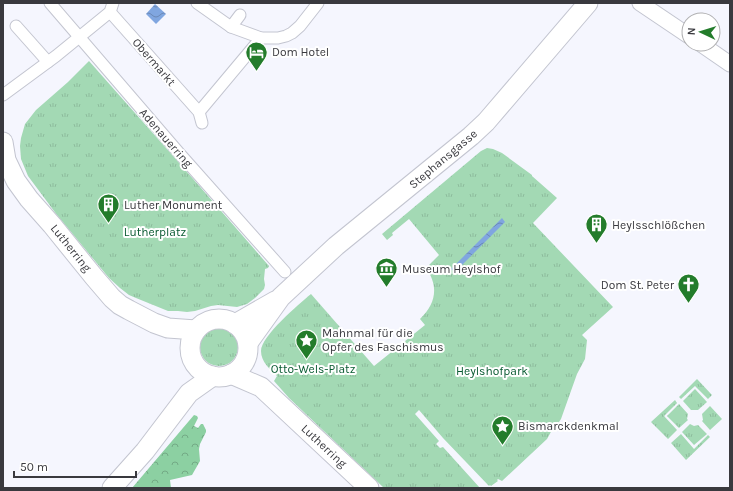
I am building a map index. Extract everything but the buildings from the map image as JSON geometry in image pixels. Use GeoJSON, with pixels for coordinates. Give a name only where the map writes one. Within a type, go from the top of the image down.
{"type":"FeatureCollection","features":[{"type":"Feature","properties":{"kind":"street","name":"Adenauerring"},"geometry":{"type":"LineString","coordinates":[[50,3],[183,158],[285,272]]}},
{"type":"Feature","properties":{"kind":"street"},"geometry":{"type":"LineString","coordinates":[[197,3],[231,27],[261,38],[278,38],[292,33],[300,26],[318,3]]}},
{"type":"Feature","properties":{"kind":"street","name":"Stephansgasse"},"geometry":{"type":"LineString","coordinates":[[247,350],[281,298],[336,246],[471,136],[486,122],[588,3]]}},
{"type":"Feature","properties":{"kind":"street"},"geometry":{"type":"LineString","coordinates":[[640,3],[681,31]]}},
{"type":"Feature","properties":{"kind":"street"},"geometry":{"type":"LineString","coordinates":[[3,95],[56,56],[112,7]]}},
{"type":"Feature","properties":{"kind":"street","name":"Obermarkt"},"geometry":{"type":"LineString","coordinates":[[112,7],[200,117],[261,38]]}},
{"type":"Feature","properties":{"kind":"street"},"geometry":{"type":"LineString","coordinates":[[231,27],[240,15]]}},
{"type":"Feature","properties":{"kind":"street"},"geometry":{"type":"LineString","coordinates":[[16,26],[48,62]]}},
{"type":"Feature","properties":{"kind":"street"},"geometry":{"type":"LineString","coordinates":[[713,52],[730,64]]}},
{"type":"Feature","properties":{"kind":"street","name":"Lutherring"},"geometry":{"type":"LineString","coordinates":[[3,142],[6,160],[16,180],[29,199],[107,292],[120,305],[154,323],[168,328],[196,330]]}},
{"type":"Feature","properties":{"kind":"street","name":"Stephansgasse"},"geometry":{"type":"LineString","coordinates":[[235,324],[281,298]]}},
{"type":"Feature","properties":{"kind":"street"},"geometry":{"type":"LineString","coordinates":[[222,319],[231,321],[235,324],[239,326],[244,334],[247,350],[245,361],[232,374],[213,376],[204,372],[197,366],[192,357],[190,348],[192,338],[196,330],[203,323],[212,320],[222,319]]}},
{"type":"Feature","properties":{"kind":"street","name":"Lutherring"},"geometry":{"type":"LineString","coordinates":[[168,328],[190,348]]}},
{"type":"Feature","properties":{"kind":"street","name":"Lutherring"},"geometry":{"type":"LineString","coordinates":[[247,350],[261,387]]}},
{"type":"Feature","properties":{"kind":"street"},"geometry":{"type":"LineString","coordinates":[[189,393],[197,366]]}},
{"type":"Feature","properties":{"kind":"street","name":"Lutherring"},"geometry":{"type":"LineString","coordinates":[[232,374],[261,387],[369,488]]}},
{"type":"Feature","properties":{"kind":"street"},"geometry":{"type":"LineString","coordinates":[[112,488],[145,451],[189,393],[213,376]]}},
{"type":"Feature","properties":{"kind":"green space","name":"Lutherplatz"},"geometry":{"type":"Polygon","coordinates":[[[89,61],[269,266],[265,269],[264,289],[247,304],[237,307],[218,305],[187,312],[168,311],[129,295],[109,278],[57,215],[28,176],[21,159],[20,146],[25,124],[36,110],[89,61]]]}},
{"type":"Feature","properties":{"kind":"green space","name":"Heylshofpark"},"geometry":{"type":"Polygon","coordinates":[[[487,148],[502,153],[532,175],[557,198],[533,223],[613,307],[582,335],[587,340],[585,359],[577,374],[559,422],[560,424],[555,432],[552,430],[547,439],[502,481],[498,479],[498,481],[489,486],[443,438],[419,410],[415,414],[439,441],[436,444],[440,448],[443,447],[480,488],[384,488],[289,398],[274,381],[277,376],[266,365],[261,355],[261,351],[267,337],[274,329],[311,294],[374,366],[425,325],[420,319],[430,307],[434,295],[433,281],[426,268],[439,255],[409,219],[392,233],[393,235],[387,240],[382,234],[481,151],[487,148]]]}},
{"type":"Feature","properties":{"kind":"green space"},"geometry":{"type":"Polygon","coordinates":[[[215,328],[223,328],[233,333],[237,340],[237,354],[233,361],[223,366],[215,366],[205,361],[203,358],[200,351],[200,343],[205,333],[208,331],[215,328]]]}},
{"type":"Feature","properties":{"kind":"green space"},"geometry":{"type":"Polygon","coordinates":[[[697,379],[712,395],[708,399],[695,386],[681,399],[679,397],[697,379]]]}},
{"type":"Feature","properties":{"kind":"green space"},"geometry":{"type":"Polygon","coordinates":[[[695,389],[707,402],[698,410],[691,410],[683,401],[695,389]]]}},
{"type":"Feature","properties":{"kind":"green space"},"geometry":{"type":"Polygon","coordinates":[[[675,400],[677,403],[664,416],[677,430],[668,439],[651,422],[675,400]]]}},
{"type":"Feature","properties":{"kind":"green space"},"geometry":{"type":"Polygon","coordinates":[[[679,404],[688,414],[688,420],[679,428],[667,416],[679,404]]]}},
{"type":"Feature","properties":{"kind":"green space"},"geometry":{"type":"Polygon","coordinates":[[[710,406],[722,419],[710,430],[702,421],[702,414],[710,406]]]}},
{"type":"Feature","properties":{"kind":"green space"},"geometry":{"type":"Polygon","coordinates":[[[194,415],[198,418],[194,426],[198,428],[201,424],[203,424],[206,432],[200,444],[200,461],[192,475],[170,480],[171,488],[132,488],[194,415]]]}},
{"type":"Feature","properties":{"kind":"green space"},"geometry":{"type":"Polygon","coordinates":[[[690,424],[694,426],[698,425],[707,434],[694,445],[682,432],[690,424]]]}},
{"type":"Feature","properties":{"kind":"green space"},"geometry":{"type":"Polygon","coordinates":[[[681,434],[694,449],[708,435],[710,437],[686,460],[671,443],[681,434]]]}},
{"type":"Feature","properties":{"kind":"water"},"geometry":{"type":"Polygon","coordinates":[[[155,4],[166,14],[156,24],[146,14],[155,4]]]}},
{"type":"Feature","properties":{"kind":"water"},"geometry":{"type":"Polygon","coordinates":[[[502,218],[505,222],[455,272],[451,269],[502,218]]]}},
{"type":"Feature","properties":{"kind":"place","name":"Dom Hotel"},"geometry":{"type":"Point","coordinates":[257,72]}},
{"type":"Feature","properties":{"kind":"place","name":"Luther Monument"},"geometry":{"type":"Point","coordinates":[109,224]}},
{"type":"Feature","properties":{"kind":"place","name":"Heylsschlößchen"},"geometry":{"type":"Point","coordinates":[596,244]}},
{"type":"Feature","properties":{"kind":"place","name":"Museum Heylshof"},"geometry":{"type":"Point","coordinates":[386,288]}},
{"type":"Feature","properties":{"kind":"place","name":"Dom St. Peter"},"geometry":{"type":"Point","coordinates":[689,304]}},
{"type":"Feature","properties":{"kind":"place","name":"Mahnmal für die Opfer des Faschismus"},"geometry":{"type":"Point","coordinates":[307,360]}},
{"type":"Feature","properties":{"kind":"place","name":"Bismarckdenkmal"},"geometry":{"type":"Point","coordinates":[503,446]}},
{"type":"Feature","properties":{"kind":"park label","name":"Otto-Wels-Platz"},"geometry":{"type":"Point","coordinates":[313,369]}}]}
